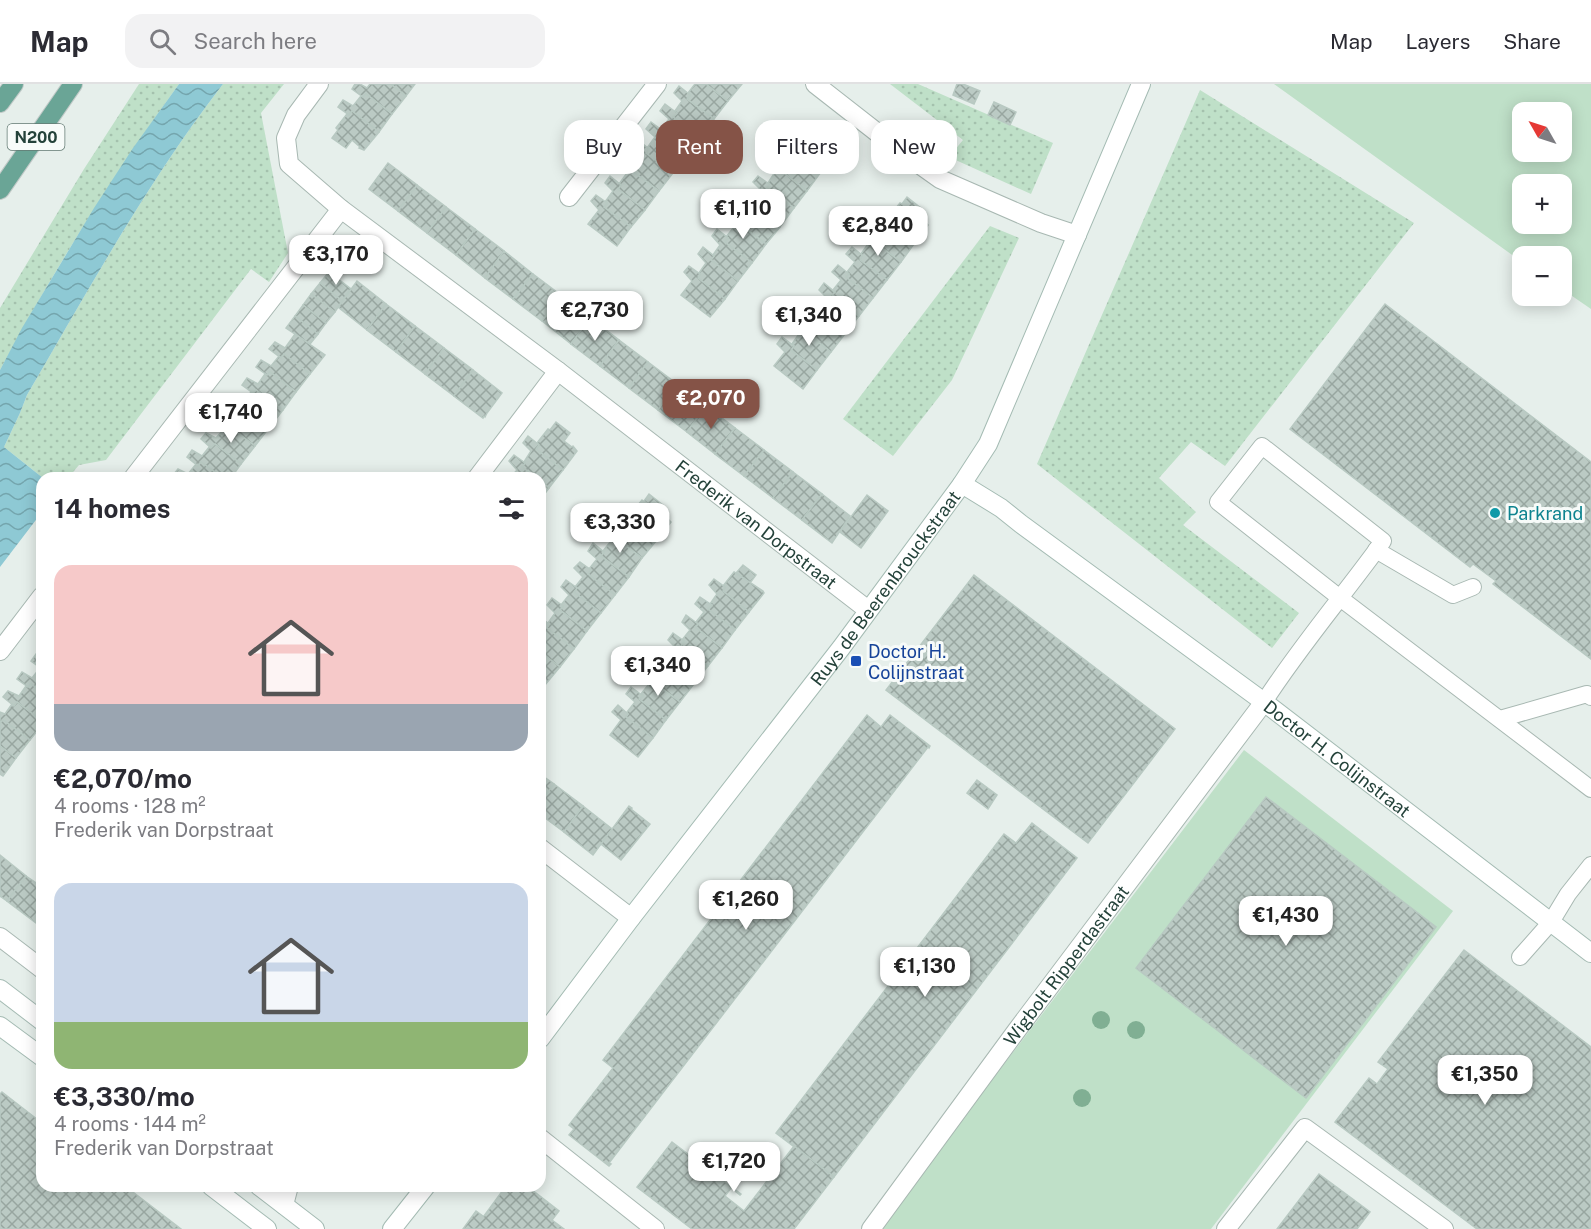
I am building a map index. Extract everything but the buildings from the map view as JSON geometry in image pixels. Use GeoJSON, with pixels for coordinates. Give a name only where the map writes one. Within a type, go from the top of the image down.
{"type":"FeatureCollection","features":[{"type":"Feature","properties":{"kind":"main road","name":"N200"},"geometry":{"type":"LineString","coordinates":[[0,103],[14,84]]}},
{"type":"Feature","properties":{"kind":"main road","name":"N200"},"geometry":{"type":"LineString","coordinates":[[0,190],[73,84]]}},
{"type":"Feature","properties":{"kind":"street","name":"Frederik van Dorpstraat"},"geometry":{"type":"LineString","coordinates":[[319,84],[296,115],[286,138],[289,164],[341,208],[558,371],[868,610]]}},
{"type":"Feature","properties":{"kind":"street"},"geometry":{"type":"LineString","coordinates":[[569,197],[657,84]]}},
{"type":"Feature","properties":{"kind":"street"},"geometry":{"type":"LineString","coordinates":[[815,84],[940,179],[1041,223],[1077,235]]}},
{"type":"Feature","properties":{"kind":"street","name":"Ruys de Beerenbrouckstraat"},"geometry":{"type":"LineString","coordinates":[[546,1031],[834,657],[962,484],[988,444],[1141,84]]}},
{"type":"Feature","properties":{"kind":"street"},"geometry":{"type":"LineString","coordinates":[[138,472],[341,208]]}},
{"type":"Feature","properties":{"kind":"street"},"geometry":{"type":"LineString","coordinates":[[482,472],[558,371]]}},
{"type":"Feature","properties":{"kind":"street","name":"Doctor H. Colijnstraat"},"geometry":{"type":"LineString","coordinates":[[962,484],[1000,508],[1264,702],[1591,953]]}},
{"type":"Feature","properties":{"kind":"street"},"geometry":{"type":"LineString","coordinates":[[0,651],[36,604]]}},
{"type":"Feature","properties":{"kind":"street","name":"Wigbolt Ripperdastraat"},"geometry":{"type":"LineString","coordinates":[[871,1229],[1017,1030],[1264,702]]}},
{"type":"Feature","properties":{"kind":"street"},"geometry":{"type":"LineString","coordinates":[[546,853],[631,918]]}},
{"type":"Feature","properties":{"kind":"street"},"geometry":{"type":"LineString","coordinates":[[0,937],[36,964]]}},
{"type":"Feature","properties":{"kind":"street"},"geometry":{"type":"LineString","coordinates":[[0,989],[36,1016]]}},
{"type":"Feature","properties":{"kind":"street"},"geometry":{"type":"LineString","coordinates":[[3,1034],[36,1053]]}},
{"type":"Feature","properties":{"kind":"street"},"geometry":{"type":"LineString","coordinates":[[1226,1229],[1305,1128],[1444,1229]]}},
{"type":"Feature","properties":{"kind":"street"},"geometry":{"type":"LineString","coordinates":[[546,1143],[655,1229]]}},
{"type":"Feature","properties":{"kind":"street"},"geometry":{"type":"LineString","coordinates":[[219,1192],[266,1229],[284,1205],[287,1192]]}},
{"type":"Feature","properties":{"kind":"street"},"geometry":{"type":"LineString","coordinates":[[268,1192],[315,1229]]}},
{"type":"Feature","properties":{"kind":"street"},"geometry":{"type":"LineString","coordinates":[[392,1229],[421,1192]]}},
{"type":"Feature","properties":{"kind":"lane"},"geometry":{"type":"LineString","coordinates":[[1264,702],[1282,675],[1340,598],[1376,550],[1383,541],[1262,446],[1218,502],[1340,598],[1591,789]]}},
{"type":"Feature","properties":{"kind":"lane"},"geometry":{"type":"LineString","coordinates":[[1376,550],[1453,596],[1473,588]]}},
{"type":"Feature","properties":{"kind":"lane"},"geometry":{"type":"LineString","coordinates":[[1500,718],[1587,694],[1591,697]]}},
{"type":"Feature","properties":{"kind":"lane"},"geometry":{"type":"LineString","coordinates":[[1520,957],[1551,922],[1568,894],[1591,865]]}},
{"type":"Feature","properties":{"kind":"green space"},"geometry":{"type":"Polygon","coordinates":[[[139,84],[179,84],[85,224],[0,370],[0,308],[84,169],[139,84]]]}},
{"type":"Feature","properties":{"kind":"green space"},"geometry":{"type":"Polygon","coordinates":[[[223,84],[284,84],[261,113],[288,253],[269,282],[251,269],[106,460],[79,465],[73,472],[36,472],[4,447],[27,395],[144,197],[223,84]]]}},
{"type":"Feature","properties":{"kind":"green space"},"geometry":{"type":"Polygon","coordinates":[[[890,84],[918,84],[1053,143],[1031,194],[957,161],[957,147],[963,140],[957,135],[957,120],[937,120],[890,84]]]}},
{"type":"Feature","properties":{"kind":"green space"},"geometry":{"type":"Polygon","coordinates":[[[1274,84],[1591,84],[1591,309],[1572,296],[1572,246],[1512,246],[1512,255],[1274,84]]]}},
{"type":"Feature","properties":{"kind":"green space"},"geometry":{"type":"Polygon","coordinates":[[[1200,90],[1414,223],[1225,466],[1191,442],[1159,478],[1196,512],[1183,525],[1299,613],[1272,648],[1037,464],[1200,90]]]}},
{"type":"Feature","properties":{"kind":"green space"},"geometry":{"type":"Polygon","coordinates":[[[990,226],[1019,238],[952,380],[893,456],[843,419],[990,226]]]}},
{"type":"Feature","properties":{"kind":"green space"},"geometry":{"type":"Polygon","coordinates":[[[1244,750],[1453,911],[1211,1229],[878,1229],[1244,750]]]}},
{"type":"Feature","properties":{"kind":"water"},"geometry":{"type":"Polygon","coordinates":[[[179,84],[223,84],[144,197],[27,395],[4,447],[36,472],[36,520],[0,567],[0,370],[22,328],[133,148],[179,84]]]}},
{"type":"Feature","properties":{"kind":"place","name":"Parkrand"},"geometry":{"type":"Point","coordinates":[1495,513]}},
{"type":"Feature","properties":{"kind":"place","name":"Doctor H. Colijnstraat"},"geometry":{"type":"Point","coordinates":[856,661]}}]}
